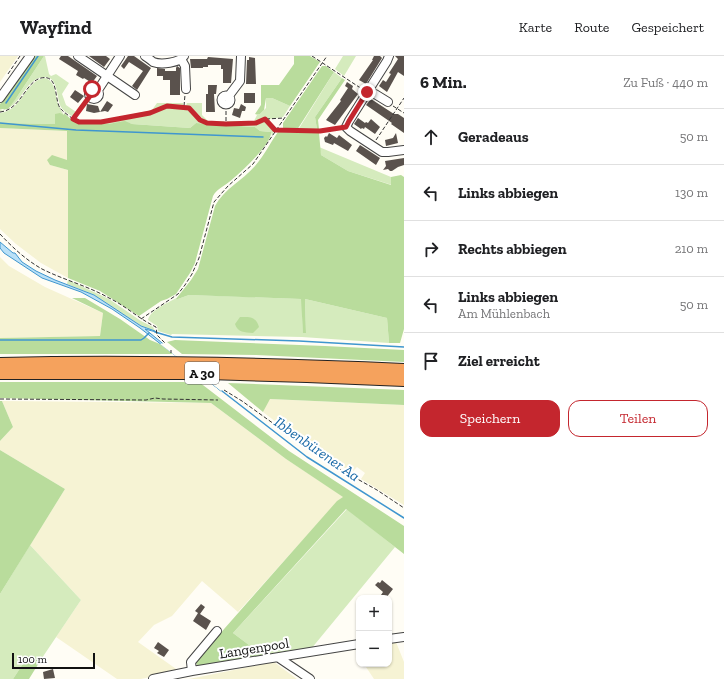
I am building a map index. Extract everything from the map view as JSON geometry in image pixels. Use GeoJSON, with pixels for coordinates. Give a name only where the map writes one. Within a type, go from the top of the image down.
{"type":"FeatureCollection","features":[{"type":"Feature","properties":{"kind":"highway","name":"A 30"},"geometry":{"type":"LineString","coordinates":[[0,364],[167,363],[283,365],[404,370]]}},
{"type":"Feature","properties":{"kind":"highway","name":"A 30"},"geometry":{"type":"LineString","coordinates":[[0,373],[208,373],[404,380]]}},
{"type":"Feature","properties":{"kind":"street"},"geometry":{"type":"LineString","coordinates":[[0,98],[30,56]]}},
{"type":"Feature","properties":{"kind":"street"},"geometry":{"type":"LineString","coordinates":[[78,56],[135,95]]}},
{"type":"Feature","properties":{"kind":"street"},"geometry":{"type":"LineString","coordinates":[[90,96],[90,90],[93,88],[98,90],[120,56]]}},
{"type":"Feature","properties":{"kind":"street"},"geometry":{"type":"LineString","coordinates":[[145,56],[155,62],[173,62],[183,58],[185,66],[186,89]]}},
{"type":"Feature","properties":{"kind":"street"},"geometry":{"type":"LineString","coordinates":[[227,101],[240,81],[241,56]]}},
{"type":"Feature","properties":{"kind":"street"},"geometry":{"type":"LineString","coordinates":[[389,56],[346,127],[382,152],[404,150]]}},
{"type":"Feature","properties":{"kind":"street"},"geometry":{"type":"LineString","coordinates":[[367,92],[375,94],[388,102]]}},
{"type":"Feature","properties":{"kind":"street"},"geometry":{"type":"LineString","coordinates":[[192,671],[191,662],[218,631]]}},
{"type":"Feature","properties":{"kind":"street"},"geometry":{"type":"LineString","coordinates":[[392,639],[404,637]]}},
{"type":"Feature","properties":{"kind":"street","name":"Langenpool"},"geometry":{"type":"LineString","coordinates":[[153,679],[192,671],[356,645]]}},
{"type":"Feature","properties":{"kind":"street"},"geometry":{"type":"LineString","coordinates":[[280,658],[310,679]]}},
{"type":"Feature","properties":{"kind":"path"},"geometry":{"type":"LineString","coordinates":[[7,75],[20,56]]}},
{"type":"Feature","properties":{"kind":"path"},"geometry":{"type":"LineString","coordinates":[[312,56],[367,92]]}},
{"type":"Feature","properties":{"kind":"path"},"geometry":{"type":"LineString","coordinates":[[140,319],[178,294],[185,285],[199,258],[214,202],[228,186],[253,164],[265,149],[275,130],[327,56]]}},
{"type":"Feature","properties":{"kind":"path"},"geometry":{"type":"LineString","coordinates":[[0,112],[10,109],[40,78],[47,78],[54,85],[60,108],[79,122],[101,122],[150,113],[167,106],[184,106],[189,108],[200,120],[207,123],[256,123],[265,119],[284,118]]}},
{"type":"Feature","properties":{"kind":"path"},"geometry":{"type":"LineString","coordinates":[[184,106],[186,89]]}},
{"type":"Feature","properties":{"kind":"path"},"geometry":{"type":"LineString","coordinates":[[73,119],[90,96]]}},
{"type":"Feature","properties":{"kind":"path"},"geometry":{"type":"LineString","coordinates":[[372,146],[404,98]]}},
{"type":"Feature","properties":{"kind":"path"},"geometry":{"type":"LineString","coordinates":[[226,124],[227,101]]}},
{"type":"Feature","properties":{"kind":"path"},"geometry":{"type":"LineString","coordinates":[[388,102],[404,113]]}},
{"type":"Feature","properties":{"kind":"path"},"geometry":{"type":"LineString","coordinates":[[265,119],[275,130],[320,131],[346,127]]}},
{"type":"Feature","properties":{"kind":"path"},"geometry":{"type":"LineString","coordinates":[[0,234],[15,249],[42,268],[93,289],[114,300],[140,319],[156,327],[157,334],[165,343]]}},
{"type":"Feature","properties":{"kind":"path"},"geometry":{"type":"LineString","coordinates":[[171,350],[172,354]]}},
{"type":"Feature","properties":{"kind":"path"},"geometry":{"type":"LineString","coordinates":[[224,390],[242,401],[327,462],[377,490],[404,508]]}},
{"type":"Feature","properties":{"kind":"path"},"geometry":{"type":"LineString","coordinates":[[0,399],[146,400],[155,398],[218,400]]}},
{"type":"Feature","properties":{"kind":"shaded area"},"geometry":{"type":"Polygon","coordinates":[[[0,56],[18,56],[0,82],[0,56]]]}},
{"type":"Feature","properties":{"kind":"shaded area"},"geometry":{"type":"Polygon","coordinates":[[[0,128],[67,131],[67,160],[50,165],[68,170],[68,278],[41,263],[16,244],[0,229],[0,128]]]}},
{"type":"Feature","properties":{"kind":"shaded area"},"geometry":{"type":"Polygon","coordinates":[[[0,257],[9,266],[45,287],[103,313],[100,336],[0,338],[0,257]]]}},
{"type":"Feature","properties":{"kind":"shaded area"},"geometry":{"type":"Polygon","coordinates":[[[269,399],[404,405],[404,505],[361,479],[365,473],[357,467],[352,472],[306,445],[263,412],[269,399]]]}},
{"type":"Feature","properties":{"kind":"shaded area"},"geometry":{"type":"Polygon","coordinates":[[[2,401],[211,403],[286,459],[344,497],[337,502],[238,612],[202,581],[172,616],[154,625],[138,642],[179,671],[141,679],[117,679],[56,637],[81,600],[30,545],[65,489],[0,450],[0,441],[13,427],[2,401]]]}},
{"type":"Feature","properties":{"kind":"shaded area"},"geometry":{"type":"Polygon","coordinates":[[[396,642],[404,662],[404,679],[374,679],[366,667],[392,667],[392,643],[396,642]]]}},
{"type":"Feature","properties":{"kind":"shaded area"},"geometry":{"type":"Polygon","coordinates":[[[274,662],[297,679],[189,679],[274,662]]]}},
{"type":"Feature","properties":{"kind":"green space"},"geometry":{"type":"Polygon","coordinates":[[[35,56],[44,56],[8,109],[0,109],[0,104],[35,56]]]}},
{"type":"Feature","properties":{"kind":"green space"},"geometry":{"type":"Polygon","coordinates":[[[44,56],[49,74],[51,76],[56,74],[69,83],[62,94],[66,105],[76,112],[73,117],[61,107],[54,83],[48,77],[37,79],[31,83],[13,105],[7,109],[0,111],[0,109],[3,110],[17,97],[44,56]]]}},
{"type":"Feature","properties":{"kind":"green space"},"geometry":{"type":"Polygon","coordinates":[[[294,56],[310,56],[320,62],[290,106],[272,98],[266,98],[264,110],[260,114],[255,114],[261,105],[261,85],[279,85],[294,64],[294,56]]]}},
{"type":"Feature","properties":{"kind":"green space"},"geometry":{"type":"Polygon","coordinates":[[[343,56],[356,56],[344,76],[335,69],[343,56]]]}},
{"type":"Feature","properties":{"kind":"green space"},"geometry":{"type":"Polygon","coordinates":[[[322,66],[326,66],[334,72],[297,130],[283,129],[283,123],[322,66]]]}},
{"type":"Feature","properties":{"kind":"green space"},"geometry":{"type":"Polygon","coordinates":[[[334,72],[342,78],[315,117],[317,129],[319,130],[298,130],[334,72]]]}},
{"type":"Feature","properties":{"kind":"green space"},"geometry":{"type":"Polygon","coordinates":[[[44,78],[48,79],[53,85],[58,105],[64,115],[55,124],[0,123],[0,113],[13,107],[32,85],[44,78]]]}},
{"type":"Feature","properties":{"kind":"green space"},"geometry":{"type":"Polygon","coordinates":[[[342,78],[345,80],[318,120],[319,129],[317,129],[315,117],[342,78]]]}},
{"type":"Feature","properties":{"kind":"green space"},"geometry":{"type":"Polygon","coordinates":[[[266,98],[272,98],[290,106],[283,117],[254,121],[257,115],[255,114],[260,114],[266,108],[266,98]]]}},
{"type":"Feature","properties":{"kind":"green space"},"geometry":{"type":"Polygon","coordinates":[[[157,103],[183,103],[183,106],[166,106],[149,113],[101,121],[152,110],[157,103]]]}},
{"type":"Feature","properties":{"kind":"green space"},"geometry":{"type":"Polygon","coordinates":[[[187,103],[202,103],[202,115],[208,121],[224,121],[225,123],[206,122],[192,108],[186,106],[187,103]]]}},
{"type":"Feature","properties":{"kind":"green space"},"geometry":{"type":"Polygon","coordinates":[[[167,107],[187,108],[200,121],[206,124],[196,123],[190,128],[132,124],[125,122],[108,124],[98,123],[153,113],[167,107]]]}},
{"type":"Feature","properties":{"kind":"green space"},"geometry":{"type":"Polygon","coordinates":[[[60,113],[64,115],[64,113],[72,120],[79,123],[87,122],[108,124],[125,121],[132,124],[190,128],[196,123],[255,127],[260,131],[271,132],[267,143],[261,151],[247,166],[213,196],[195,263],[176,294],[161,301],[139,316],[100,291],[68,278],[68,170],[50,165],[47,160],[52,155],[67,160],[67,131],[0,128],[0,123],[55,124],[55,114],[60,113]]]}},
{"type":"Feature","properties":{"kind":"green space"},"geometry":{"type":"Polygon","coordinates":[[[264,120],[274,131],[272,136],[271,132],[260,131],[255,127],[230,125],[257,124],[264,120]]]}},
{"type":"Feature","properties":{"kind":"green space"},"geometry":{"type":"Polygon","coordinates":[[[227,121],[253,121],[241,122],[227,123],[227,121]]]}},
{"type":"Feature","properties":{"kind":"green space"},"geometry":{"type":"Polygon","coordinates":[[[278,132],[319,133],[321,155],[348,171],[391,185],[391,177],[401,175],[404,177],[404,329],[400,343],[389,343],[387,318],[305,299],[306,333],[303,333],[301,299],[189,295],[175,300],[198,269],[215,206],[228,190],[255,166],[278,132]]]}},
{"type":"Feature","properties":{"kind":"green space"},"geometry":{"type":"Polygon","coordinates":[[[319,147],[391,177],[392,185],[348,171],[321,155],[319,147]]]}},
{"type":"Feature","properties":{"kind":"green space"},"geometry":{"type":"Polygon","coordinates":[[[68,280],[109,299],[141,321],[153,327],[155,331],[141,326],[94,295],[67,284],[68,280]]]}},
{"type":"Feature","properties":{"kind":"green space"},"geometry":{"type":"Polygon","coordinates":[[[189,295],[302,299],[303,333],[306,333],[305,299],[387,318],[389,343],[302,337],[171,335],[158,331],[157,326],[148,320],[149,316],[160,307],[176,298],[175,300],[189,295]]]}},
{"type":"Feature","properties":{"kind":"green space"},"geometry":{"type":"Polygon","coordinates":[[[72,298],[85,298],[120,319],[150,340],[160,344],[173,354],[0,354],[0,338],[100,336],[103,313],[72,298]]]}},
{"type":"Feature","properties":{"kind":"green space"},"geometry":{"type":"Polygon","coordinates":[[[240,317],[249,317],[254,319],[258,323],[259,327],[253,333],[240,331],[235,324],[240,317]]]}},
{"type":"Feature","properties":{"kind":"green space"},"geometry":{"type":"Polygon","coordinates":[[[175,340],[404,350],[404,362],[256,355],[182,354],[167,342],[175,340]]]}},
{"type":"Feature","properties":{"kind":"green space"},"geometry":{"type":"Polygon","coordinates":[[[0,382],[199,382],[289,451],[404,526],[404,554],[346,509],[233,633],[265,657],[199,667],[195,662],[337,501],[343,497],[286,459],[211,403],[0,398],[0,382]]]}},
{"type":"Feature","properties":{"kind":"green space"},"geometry":{"type":"Polygon","coordinates":[[[228,383],[404,390],[404,405],[270,399],[263,412],[228,383]]]}},
{"type":"Feature","properties":{"kind":"green space"},"geometry":{"type":"Polygon","coordinates":[[[0,401],[2,401],[13,427],[0,441],[0,401]]]}},
{"type":"Feature","properties":{"kind":"green space"},"geometry":{"type":"Polygon","coordinates":[[[0,450],[65,489],[0,594],[0,450]]]}},
{"type":"Feature","properties":{"kind":"green space"},"geometry":{"type":"Polygon","coordinates":[[[347,509],[395,547],[311,649],[265,657],[233,633],[347,509]]]}},
{"type":"Feature","properties":{"kind":"green space"},"geometry":{"type":"Polygon","coordinates":[[[30,545],[81,600],[42,658],[28,656],[13,679],[0,679],[0,594],[30,545]]]}},
{"type":"Feature","properties":{"kind":"green space"},"geometry":{"type":"Polygon","coordinates":[[[28,656],[42,658],[29,679],[13,679],[28,656]]]}},
{"type":"Feature","properties":{"kind":"water"},"geometry":{"type":"Polygon","coordinates":[[[0,242],[15,253],[22,262],[36,271],[94,295],[141,326],[155,331],[156,332],[145,329],[221,391],[140,328],[112,309],[81,292],[42,278],[4,253],[0,248],[0,242]]]}},
{"type":"Feature","properties":{"kind":"pier"},"geometry":{"type":"Polygon","coordinates":[[[165,343],[225,389],[221,391],[160,344],[165,343]]]}},
{"type":"Feature","properties":{"kind":"building"},"geometry":{"type":"Polygon","coordinates":[[[61,56],[68,56],[97,76],[92,83],[84,78],[83,79],[76,75],[78,71],[59,59],[61,56]]]}},
{"type":"Feature","properties":{"kind":"building"},"geometry":{"type":"Polygon","coordinates":[[[89,56],[106,56],[110,59],[104,67],[89,56]]]}},
{"type":"Feature","properties":{"kind":"building"},"geometry":{"type":"Polygon","coordinates":[[[128,56],[134,56],[151,68],[137,90],[132,86],[143,71],[129,62],[124,69],[121,66],[128,56]]]}},
{"type":"Feature","properties":{"kind":"building"},"geometry":{"type":"Polygon","coordinates":[[[374,56],[380,56],[382,58],[366,84],[359,80],[373,60],[374,56]]]}},
{"type":"Feature","properties":{"kind":"building"},"geometry":{"type":"Polygon","coordinates":[[[395,56],[404,56],[404,76],[398,72],[387,92],[379,86],[383,80],[386,82],[391,74],[389,73],[398,59],[395,56]]]}},
{"type":"Feature","properties":{"kind":"building"},"geometry":{"type":"Polygon","coordinates":[[[208,57],[233,59],[231,83],[223,83],[223,69],[221,69],[221,65],[208,65],[208,67],[203,68],[191,68],[190,59],[207,59],[208,57]]]}},
{"type":"Feature","properties":{"kind":"building"},"geometry":{"type":"Polygon","coordinates":[[[249,57],[255,58],[256,84],[246,84],[247,60],[249,60],[249,57]]]}},
{"type":"Feature","properties":{"kind":"building"},"geometry":{"type":"Polygon","coordinates":[[[177,66],[180,68],[180,95],[170,95],[170,80],[163,80],[163,76],[157,76],[157,68],[165,69],[165,71],[176,71],[177,66]]]}},
{"type":"Feature","properties":{"kind":"building"},"geometry":{"type":"Polygon","coordinates":[[[347,82],[353,86],[352,89],[358,94],[335,125],[326,120],[341,101],[340,100],[348,88],[345,86],[347,82]]]}},
{"type":"Feature","properties":{"kind":"building"},"geometry":{"type":"Polygon","coordinates":[[[208,85],[217,85],[216,94],[214,94],[215,112],[206,112],[206,94],[208,94],[208,85]]]}},
{"type":"Feature","properties":{"kind":"building"},"geometry":{"type":"Polygon","coordinates":[[[75,90],[84,96],[78,103],[70,97],[75,90]]]}},
{"type":"Feature","properties":{"kind":"building"},"geometry":{"type":"Polygon","coordinates":[[[244,93],[255,93],[255,103],[244,103],[244,93]]]}},
{"type":"Feature","properties":{"kind":"building"},"geometry":{"type":"Polygon","coordinates":[[[371,99],[394,114],[398,114],[404,118],[404,133],[366,105],[371,99]]]}},
{"type":"Feature","properties":{"kind":"building"},"geometry":{"type":"Polygon","coordinates":[[[107,101],[113,105],[108,112],[100,112],[107,101]]]}},
{"type":"Feature","properties":{"kind":"building"},"geometry":{"type":"Polygon","coordinates":[[[87,104],[98,106],[100,112],[94,113],[86,111],[87,104]]]}},
{"type":"Feature","properties":{"kind":"building"},"geometry":{"type":"Polygon","coordinates":[[[241,104],[246,107],[245,111],[242,111],[240,118],[232,115],[234,108],[239,109],[241,104]]]}},
{"type":"Feature","properties":{"kind":"building"},"geometry":{"type":"Polygon","coordinates":[[[358,118],[365,123],[368,123],[371,119],[380,127],[375,134],[365,127],[364,129],[361,129],[354,124],[358,118]]]}},
{"type":"Feature","properties":{"kind":"building"},"geometry":{"type":"Polygon","coordinates":[[[329,133],[337,138],[339,135],[352,145],[348,151],[334,143],[333,145],[325,142],[324,138],[326,136],[327,137],[329,133]]]}},
{"type":"Feature","properties":{"kind":"building"},"geometry":{"type":"Polygon","coordinates":[[[396,133],[398,143],[386,146],[385,140],[393,138],[396,133]]]}},
{"type":"Feature","properties":{"kind":"building"},"geometry":{"type":"Polygon","coordinates":[[[360,145],[380,158],[376,165],[356,151],[360,145]]]}},
{"type":"Feature","properties":{"kind":"building"},"geometry":{"type":"Polygon","coordinates":[[[404,158],[404,165],[392,171],[388,169],[383,170],[386,166],[385,161],[404,158]]]}},
{"type":"Feature","properties":{"kind":"building"},"geometry":{"type":"Polygon","coordinates":[[[382,580],[393,589],[388,595],[381,595],[383,592],[375,585],[378,582],[380,583],[382,580]]]}},
{"type":"Feature","properties":{"kind":"building"},"geometry":{"type":"Polygon","coordinates":[[[201,604],[205,607],[200,614],[211,621],[206,630],[193,621],[198,613],[195,611],[201,604]]]}},
{"type":"Feature","properties":{"kind":"building"},"geometry":{"type":"Polygon","coordinates":[[[158,642],[169,650],[164,657],[157,653],[159,651],[154,648],[158,642]]]}},
{"type":"Feature","properties":{"kind":"building"},"geometry":{"type":"Polygon","coordinates":[[[53,669],[55,678],[44,679],[43,672],[53,669]]]}},
{"type":"Feature","properties":{"kind":"waterway"},"geometry":{"type":"LineString","coordinates":[[6,103],[38,56]]}},
{"type":"Feature","properties":{"kind":"waterway"},"geometry":{"type":"LineString","coordinates":[[0,123],[76,130],[263,137]]}},
{"type":"Feature","properties":{"kind":"waterway"},"geometry":{"type":"LineString","coordinates":[[155,332],[172,337],[299,341],[404,347]]}},
{"type":"Feature","properties":{"kind":"waterway"},"geometry":{"type":"LineString","coordinates":[[0,340],[141,340],[149,333]]}},
{"type":"Feature","properties":{"kind":"waterway","name":"Ibbenbürener Aa"},"geometry":{"type":"LineString","coordinates":[[222,391],[307,457],[404,518]]}},
{"type":"Feature","properties":{"kind":"route"},"geometry":{"type":"LineString","coordinates":[[92,89],[89,93],[90,96],[86,99],[73,119],[79,122],[101,122],[150,113],[167,106],[184,106],[189,108],[200,120],[207,123],[256,123],[265,119],[275,130],[320,131],[346,127],[367,92]]}}]}
